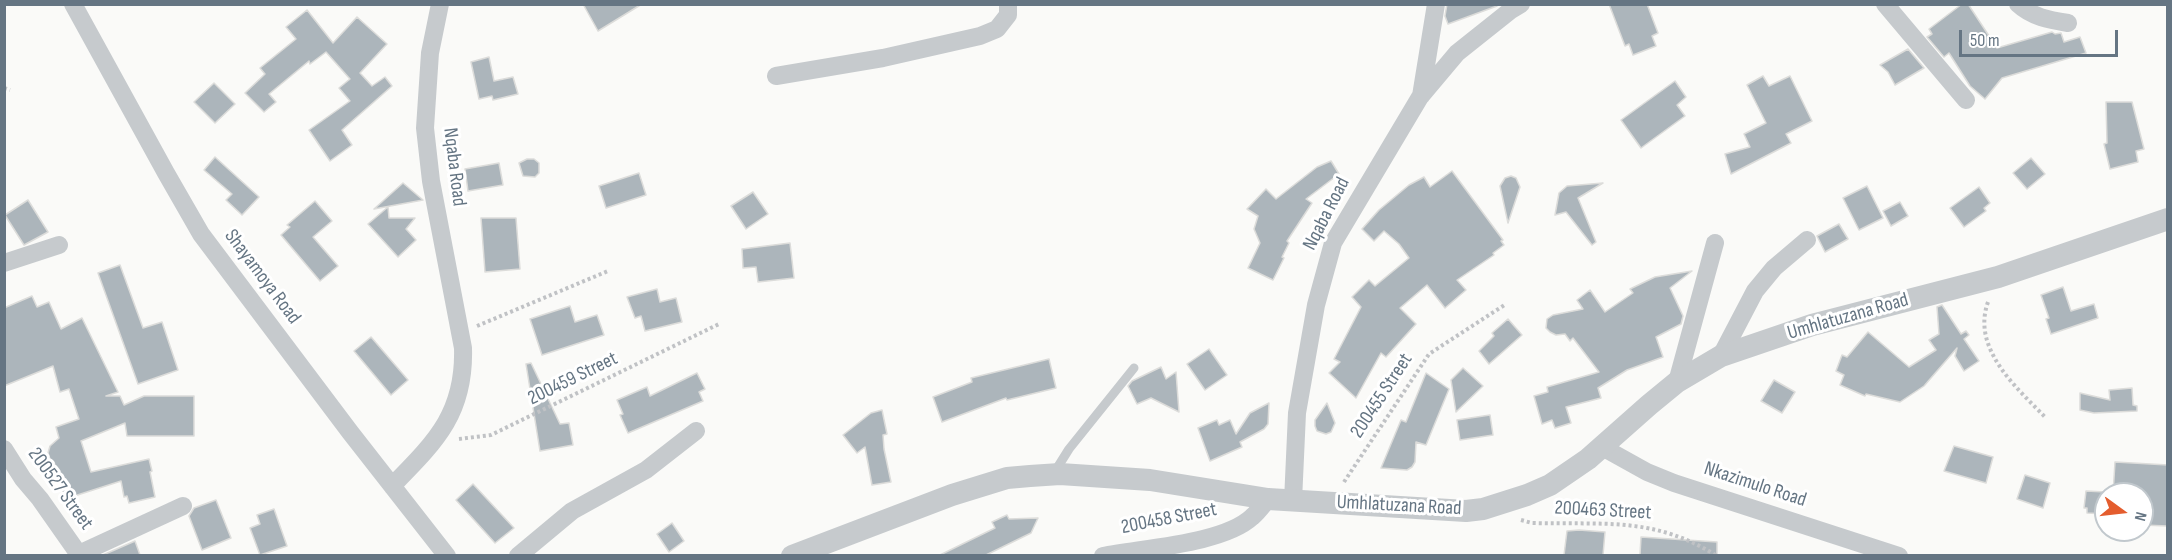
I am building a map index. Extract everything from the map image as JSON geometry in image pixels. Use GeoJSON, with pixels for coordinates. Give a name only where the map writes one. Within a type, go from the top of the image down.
{"type":"FeatureCollection","features":[{"type":"Feature","properties":{"kind":"street","name":"Shayamoya Road"},"geometry":{"type":"LineString","coordinates":[[73,4],[201,234],[447,555]]}},
{"type":"Feature","properties":{"kind":"street","name":"Nqaba Road"},"geometry":{"type":"LineString","coordinates":[[392,486],[434,442],[446,423],[460,388],[463,369],[463,348],[430,181],[425,128],[430,53],[440,4]]}},
{"type":"Feature","properties":{"kind":"street"},"geometry":{"type":"LineString","coordinates":[[776,76],[884,58],[980,36],[997,29],[1008,15],[1008,4]]}},
{"type":"Feature","properties":{"kind":"street"},"geometry":{"type":"LineString","coordinates":[[1420,97],[1436,4]]}},
{"type":"Feature","properties":{"kind":"street","name":"Nqaba Road"},"geometry":{"type":"LineString","coordinates":[[1293,501],[1297,413],[1316,306],[1328,254],[1420,97],[1457,53],[1521,4]]}},
{"type":"Feature","properties":{"kind":"street"},"geometry":{"type":"LineString","coordinates":[[1885,4],[1966,99]]}},
{"type":"Feature","properties":{"kind":"street"},"geometry":{"type":"LineString","coordinates":[[2018,4],[2026,12],[2068,23]]}},
{"type":"Feature","properties":{"kind":"street","name":"Umhlatuzana Road"},"geometry":{"type":"LineString","coordinates":[[792,555],[952,495],[1007,478],[1053,475],[1150,480],[1268,499],[1467,511],[1483,509],[1550,485],[1602,447],[1677,382],[1721,356],[1812,325],[1998,276],[2168,219]]}},
{"type":"Feature","properties":{"kind":"street"},"geometry":{"type":"LineString","coordinates":[[1721,356],[1755,291],[1774,268],[1808,240]]}},
{"type":"Feature","properties":{"kind":"street"},"geometry":{"type":"LineString","coordinates":[[1677,382],[1715,243]]}},
{"type":"Feature","properties":{"kind":"street"},"geometry":{"type":"LineString","coordinates":[[4,263],[59,245]]}},
{"type":"Feature","properties":{"kind":"street"},"geometry":{"type":"LineString","coordinates":[[518,555],[572,511],[646,470],[696,431]]}},
{"type":"Feature","properties":{"kind":"street","name":"Nkazimulo Road"},"geometry":{"type":"LineString","coordinates":[[1602,447],[1647,472],[1674,483],[1899,555]]}},
{"type":"Feature","properties":{"kind":"street","name":"200527 Street"},"geometry":{"type":"LineString","coordinates":[[4,449],[22,479],[40,499],[80,555]]}},
{"type":"Feature","properties":{"kind":"street","name":"200458 Street"},"geometry":{"type":"LineString","coordinates":[[1103,555],[1156,548],[1214,536],[1252,518],[1268,499]]}},
{"type":"Feature","properties":{"kind":"street"},"geometry":{"type":"LineString","coordinates":[[80,555],[183,506]]}},
{"type":"Feature","properties":{"kind":"lane"},"geometry":{"type":"LineString","coordinates":[[1053,475],[1069,449],[1134,368]]}},
{"type":"Feature","properties":{"kind":"path"},"geometry":{"type":"LineString","coordinates":[[459,333],[608,272]]}},
{"type":"Feature","properties":{"kind":"path"},"geometry":{"type":"LineString","coordinates":[[1998,276],[1987,307],[1985,327],[1994,360],[2046,418]]}},
{"type":"Feature","properties":{"kind":"path","name":"200455 Street"},"geometry":{"type":"LineString","coordinates":[[1330,502],[1429,354],[1506,304]]}},
{"type":"Feature","properties":{"kind":"path","name":"200459 Street"},"geometry":{"type":"LineString","coordinates":[[434,442],[491,435],[719,324]]}},
{"type":"Feature","properties":{"kind":"path","name":"200463 Street"},"geometry":{"type":"LineString","coordinates":[[1483,509],[1532,523],[1628,524],[1660,530],[1699,544],[1717,555]]}},
{"type":"Feature","properties":{"kind":"building"},"geometry":{"type":"Polygon","coordinates":[[[583,4],[642,4],[598,31],[583,4]]]}},
{"type":"Feature","properties":{"kind":"building"},"geometry":{"type":"Polygon","coordinates":[[[1447,4],[1496,4],[1497,6],[1448,24],[1445,16],[1447,4]]]}},
{"type":"Feature","properties":{"kind":"building"},"geometry":{"type":"Polygon","coordinates":[[[1609,4],[1647,4],[1658,33],[1652,36],[1656,46],[1633,55],[1629,44],[1625,46],[1609,4]]]}},
{"type":"Feature","properties":{"kind":"building"},"geometry":{"type":"Polygon","coordinates":[[[1962,4],[1968,4],[1997,48],[2052,32],[2061,33],[2064,42],[2080,37],[2086,53],[2002,78],[1985,99],[1970,86],[1949,53],[1944,57],[1927,37],[1932,34],[1929,29],[1962,4]]]}},
{"type":"Feature","properties":{"kind":"building"},"geometry":{"type":"Polygon","coordinates":[[[307,10],[333,43],[357,17],[387,44],[360,73],[372,86],[385,77],[392,86],[342,130],[352,145],[330,161],[309,130],[350,101],[339,88],[350,79],[326,52],[310,64],[309,61],[269,94],[276,102],[264,112],[245,93],[265,74],[260,68],[296,39],[286,27],[307,10]]]}},
{"type":"Feature","properties":{"kind":"building"},"geometry":{"type":"Polygon","coordinates":[[[1908,49],[1924,68],[1895,85],[1888,72],[1880,65],[1908,49]]]}},
{"type":"Feature","properties":{"kind":"building"},"geometry":{"type":"Polygon","coordinates":[[[489,57],[494,81],[513,77],[518,94],[493,100],[492,96],[479,99],[471,62],[489,57]]]}},
{"type":"Feature","properties":{"kind":"building"},"geometry":{"type":"Polygon","coordinates":[[[1763,76],[1769,86],[1790,76],[1812,121],[1786,134],[1791,143],[1731,174],[1725,154],[1750,147],[1744,134],[1766,123],[1747,85],[1763,76]]]}},
{"type":"Feature","properties":{"kind":"building"},"geometry":{"type":"Polygon","coordinates":[[[1675,81],[1686,97],[1677,105],[1685,116],[1641,148],[1621,120],[1675,81]]]}},
{"type":"Feature","properties":{"kind":"building"},"geometry":{"type":"Polygon","coordinates":[[[214,83],[235,104],[215,123],[194,102],[214,83]]]}},
{"type":"Feature","properties":{"kind":"building"},"geometry":{"type":"Polygon","coordinates":[[[2106,102],[2132,102],[2144,149],[2136,151],[2138,162],[2110,169],[2104,144],[2107,143],[2106,102]]]}},
{"type":"Feature","properties":{"kind":"building"},"geometry":{"type":"Polygon","coordinates":[[[215,157],[259,197],[242,215],[226,200],[232,194],[204,170],[215,157]]]}},
{"type":"Feature","properties":{"kind":"building"},"geometry":{"type":"Polygon","coordinates":[[[2031,158],[2045,174],[2027,189],[2013,173],[2031,158]]]}},
{"type":"Feature","properties":{"kind":"building"},"geometry":{"type":"Polygon","coordinates":[[[527,159],[534,159],[539,163],[539,173],[535,177],[523,176],[519,163],[527,159]]]}},
{"type":"Feature","properties":{"kind":"building"},"geometry":{"type":"Polygon","coordinates":[[[1331,161],[1339,174],[1306,199],[1312,203],[1287,241],[1289,243],[1282,257],[1284,258],[1273,280],[1248,268],[1260,243],[1254,229],[1258,216],[1247,209],[1266,189],[1276,199],[1317,167],[1331,161]]]}},
{"type":"Feature","properties":{"kind":"building"},"geometry":{"type":"Polygon","coordinates":[[[499,163],[503,185],[468,191],[465,169],[499,163]]]}},
{"type":"Feature","properties":{"kind":"building"},"geometry":{"type":"Polygon","coordinates":[[[1452,171],[1503,240],[1501,241],[1504,245],[1493,253],[1494,255],[1457,280],[1466,290],[1445,308],[1427,285],[1400,308],[1416,324],[1386,357],[1381,353],[1356,398],[1329,373],[1340,362],[1334,359],[1361,307],[1352,297],[1369,280],[1375,286],[1409,258],[1399,244],[1384,231],[1374,241],[1362,229],[1379,210],[1409,185],[1424,177],[1430,187],[1452,171]]]}},
{"type":"Feature","properties":{"kind":"building"},"geometry":{"type":"Polygon","coordinates":[[[639,173],[646,195],[606,208],[599,186],[639,173]]]}},
{"type":"Feature","properties":{"kind":"building"},"geometry":{"type":"Polygon","coordinates":[[[1511,176],[1516,178],[1520,187],[1508,223],[1500,186],[1505,178],[1511,176]]]}},
{"type":"Feature","properties":{"kind":"building"},"geometry":{"type":"Polygon","coordinates":[[[403,183],[423,200],[374,209],[403,183]]]}},
{"type":"Feature","properties":{"kind":"building"},"geometry":{"type":"Polygon","coordinates":[[[1603,183],[1578,198],[1596,242],[1592,245],[1566,212],[1555,215],[1559,193],[1567,186],[1603,183]]]}},
{"type":"Feature","properties":{"kind":"building"},"geometry":{"type":"Polygon","coordinates":[[[1867,186],[1883,218],[1859,230],[1843,198],[1867,186]]]}},
{"type":"Feature","properties":{"kind":"building"},"geometry":{"type":"Polygon","coordinates":[[[1979,187],[1990,203],[1984,208],[1986,211],[1964,227],[1950,208],[1979,187]]]}},
{"type":"Feature","properties":{"kind":"building"},"geometry":{"type":"Polygon","coordinates":[[[753,192],[768,214],[746,229],[731,206],[753,192]]]}},
{"type":"Feature","properties":{"kind":"building"},"geometry":{"type":"Polygon","coordinates":[[[28,200],[48,232],[24,245],[5,215],[28,200]]]}},
{"type":"Feature","properties":{"kind":"building"},"geometry":{"type":"Polygon","coordinates":[[[315,201],[332,221],[313,237],[338,266],[320,281],[281,235],[290,227],[287,225],[315,201]]]}},
{"type":"Feature","properties":{"kind":"building"},"geometry":{"type":"Polygon","coordinates":[[[1900,202],[1908,216],[1891,226],[1883,211],[1900,202]]]}},
{"type":"Feature","properties":{"kind":"building"},"geometry":{"type":"Polygon","coordinates":[[[388,207],[389,218],[415,218],[406,229],[416,240],[398,257],[368,224],[388,207]]]}},
{"type":"Feature","properties":{"kind":"building"},"geometry":{"type":"Polygon","coordinates":[[[481,218],[516,218],[520,269],[485,272],[481,218]]]}},
{"type":"Feature","properties":{"kind":"building"},"geometry":{"type":"Polygon","coordinates":[[[1839,224],[1848,239],[1825,252],[1817,236],[1839,224]]]}},
{"type":"Feature","properties":{"kind":"building"},"geometry":{"type":"Polygon","coordinates":[[[790,243],[794,278],[758,282],[756,267],[743,268],[742,249],[790,243]]]}},
{"type":"Feature","properties":{"kind":"building"},"geometry":{"type":"Polygon","coordinates":[[[120,265],[143,328],[162,322],[178,370],[138,384],[98,273],[120,265]]]}},
{"type":"Feature","properties":{"kind":"building"},"geometry":{"type":"Polygon","coordinates":[[[1692,271],[1670,288],[1683,316],[1681,324],[1656,337],[1663,357],[1627,370],[1598,388],[1601,398],[1566,407],[1571,423],[1555,428],[1552,420],[1542,424],[1534,396],[1548,392],[1547,387],[1599,372],[1573,338],[1570,341],[1565,334],[1556,335],[1546,328],[1547,319],[1553,315],[1583,309],[1577,300],[1590,290],[1605,312],[1633,293],[1630,289],[1655,277],[1692,271]]]}},
{"type":"Feature","properties":{"kind":"building"},"geometry":{"type":"Polygon","coordinates":[[[2063,287],[2071,311],[2094,304],[2098,318],[2051,334],[2046,319],[2049,318],[2041,295],[2063,287]]]}},
{"type":"Feature","properties":{"kind":"building"},"geometry":{"type":"Polygon","coordinates":[[[657,289],[660,302],[676,298],[682,322],[645,331],[641,316],[635,318],[627,297],[657,289]]]}},
{"type":"Feature","properties":{"kind":"building"},"geometry":{"type":"Polygon","coordinates":[[[32,296],[37,307],[49,302],[61,329],[82,318],[118,392],[106,396],[120,396],[124,405],[144,396],[194,396],[194,436],[127,436],[125,423],[81,441],[91,472],[149,459],[155,497],[129,503],[127,496],[124,497],[121,481],[65,499],[54,462],[48,453],[50,446],[59,438],[56,427],[79,419],[69,389],[60,392],[53,366],[4,386],[4,308],[32,296]]]}},
{"type":"Feature","properties":{"kind":"building"},"geometry":{"type":"Polygon","coordinates":[[[1942,305],[1961,334],[1966,331],[1969,335],[1964,339],[1979,361],[1964,371],[1955,356],[1957,348],[1924,386],[1900,402],[1866,394],[1865,396],[1840,385],[1844,375],[1836,371],[1842,355],[1847,357],[1868,332],[1909,367],[1936,350],[1929,340],[1939,334],[1937,307],[1942,305]]]}},
{"type":"Feature","properties":{"kind":"building"},"geometry":{"type":"Polygon","coordinates":[[[570,306],[575,322],[597,315],[604,335],[542,355],[530,319],[570,306]]]}},
{"type":"Feature","properties":{"kind":"building"},"geometry":{"type":"Polygon","coordinates":[[[1508,319],[1522,335],[1489,364],[1479,351],[1494,336],[1492,333],[1508,319]]]}},
{"type":"Feature","properties":{"kind":"building"},"geometry":{"type":"Polygon","coordinates":[[[371,337],[408,380],[391,395],[354,351],[371,337]]]}},
{"type":"Feature","properties":{"kind":"building"},"geometry":{"type":"Polygon","coordinates":[[[1209,349],[1227,375],[1205,390],[1187,364],[1209,349]]]}},
{"type":"Feature","properties":{"kind":"building"},"geometry":{"type":"Polygon","coordinates":[[[1049,359],[1056,388],[1007,400],[1006,398],[942,422],[933,397],[972,382],[971,378],[1049,359]]]}},
{"type":"Feature","properties":{"kind":"building"},"geometry":{"type":"Polygon","coordinates":[[[531,363],[560,424],[569,423],[573,445],[540,451],[526,364],[531,363]]]}},
{"type":"Feature","properties":{"kind":"building"},"geometry":{"type":"Polygon","coordinates":[[[1161,367],[1166,379],[1176,372],[1179,412],[1151,398],[1137,404],[1128,386],[1132,381],[1161,367]]]}},
{"type":"Feature","properties":{"kind":"building"},"geometry":{"type":"Polygon","coordinates":[[[1463,368],[1483,386],[1456,412],[1451,380],[1463,368]]]}},
{"type":"Feature","properties":{"kind":"building"},"geometry":{"type":"Polygon","coordinates":[[[697,373],[705,389],[699,392],[703,401],[628,433],[620,415],[623,414],[617,400],[647,387],[650,396],[697,373]]]}},
{"type":"Feature","properties":{"kind":"building"},"geometry":{"type":"Polygon","coordinates":[[[1426,373],[1449,389],[1426,445],[1416,442],[1415,462],[1407,470],[1381,468],[1401,420],[1406,422],[1426,373]]]}},
{"type":"Feature","properties":{"kind":"building"},"geometry":{"type":"Polygon","coordinates":[[[1774,380],[1795,392],[1782,413],[1761,401],[1774,380]]]}},
{"type":"Feature","properties":{"kind":"building"},"geometry":{"type":"Polygon","coordinates":[[[2132,388],[2133,405],[2137,406],[2137,411],[2094,413],[2080,410],[2080,393],[2110,400],[2109,390],[2132,388]]]}},
{"type":"Feature","properties":{"kind":"building"},"geometry":{"type":"Polygon","coordinates":[[[1269,403],[1268,424],[1264,429],[1240,442],[1242,447],[1210,461],[1198,428],[1217,420],[1219,425],[1230,420],[1236,434],[1250,413],[1269,403]]]}},
{"type":"Feature","properties":{"kind":"building"},"geometry":{"type":"Polygon","coordinates":[[[1327,403],[1335,423],[1331,432],[1326,434],[1317,431],[1315,420],[1327,403]]]}},
{"type":"Feature","properties":{"kind":"building"},"geometry":{"type":"Polygon","coordinates":[[[882,410],[887,434],[883,435],[884,449],[891,482],[872,485],[865,447],[857,453],[843,435],[871,413],[882,410]]]}},
{"type":"Feature","properties":{"kind":"building"},"geometry":{"type":"Polygon","coordinates":[[[1490,415],[1493,435],[1460,440],[1457,420],[1490,415]]]}},
{"type":"Feature","properties":{"kind":"building"},"geometry":{"type":"Polygon","coordinates":[[[1954,446],[1993,457],[1986,483],[1944,471],[1954,446]]]}},
{"type":"Feature","properties":{"kind":"building"},"geometry":{"type":"Polygon","coordinates":[[[2115,462],[2168,465],[2168,526],[2154,525],[2154,482],[2114,482],[2115,462]]]}},
{"type":"Feature","properties":{"kind":"building"},"geometry":{"type":"Polygon","coordinates":[[[2025,475],[2050,483],[2043,508],[2017,499],[2025,475]]]}},
{"type":"Feature","properties":{"kind":"building"},"geometry":{"type":"Polygon","coordinates":[[[473,484],[514,528],[495,543],[456,500],[473,484]]]}},
{"type":"Feature","properties":{"kind":"building"},"geometry":{"type":"Polygon","coordinates":[[[2086,491],[2094,491],[2094,513],[2087,513],[2087,508],[2084,508],[2086,491]]]}},
{"type":"Feature","properties":{"kind":"building"},"geometry":{"type":"Polygon","coordinates":[[[216,500],[231,538],[202,550],[189,516],[194,508],[216,500]]]}},
{"type":"Feature","properties":{"kind":"building"},"geometry":{"type":"Polygon","coordinates":[[[274,509],[287,546],[260,555],[250,528],[260,524],[257,515],[274,509]]]}},
{"type":"Feature","properties":{"kind":"building"},"geometry":{"type":"Polygon","coordinates":[[[1007,515],[1009,519],[1038,518],[1031,533],[986,555],[940,555],[995,528],[992,522],[1007,515]]]}},
{"type":"Feature","properties":{"kind":"building"},"geometry":{"type":"Polygon","coordinates":[[[672,523],[684,541],[669,552],[657,534],[672,523]]]}},
{"type":"Feature","properties":{"kind":"building"},"geometry":{"type":"Polygon","coordinates":[[[1567,531],[1605,532],[1603,555],[1564,555],[1567,531]]]}},
{"type":"Feature","properties":{"kind":"building"},"geometry":{"type":"Polygon","coordinates":[[[1641,537],[1717,542],[1717,555],[1640,555],[1641,537]]]}},
{"type":"Feature","properties":{"kind":"building"},"geometry":{"type":"Polygon","coordinates":[[[135,541],[140,555],[103,555],[135,541]]]}}]}
